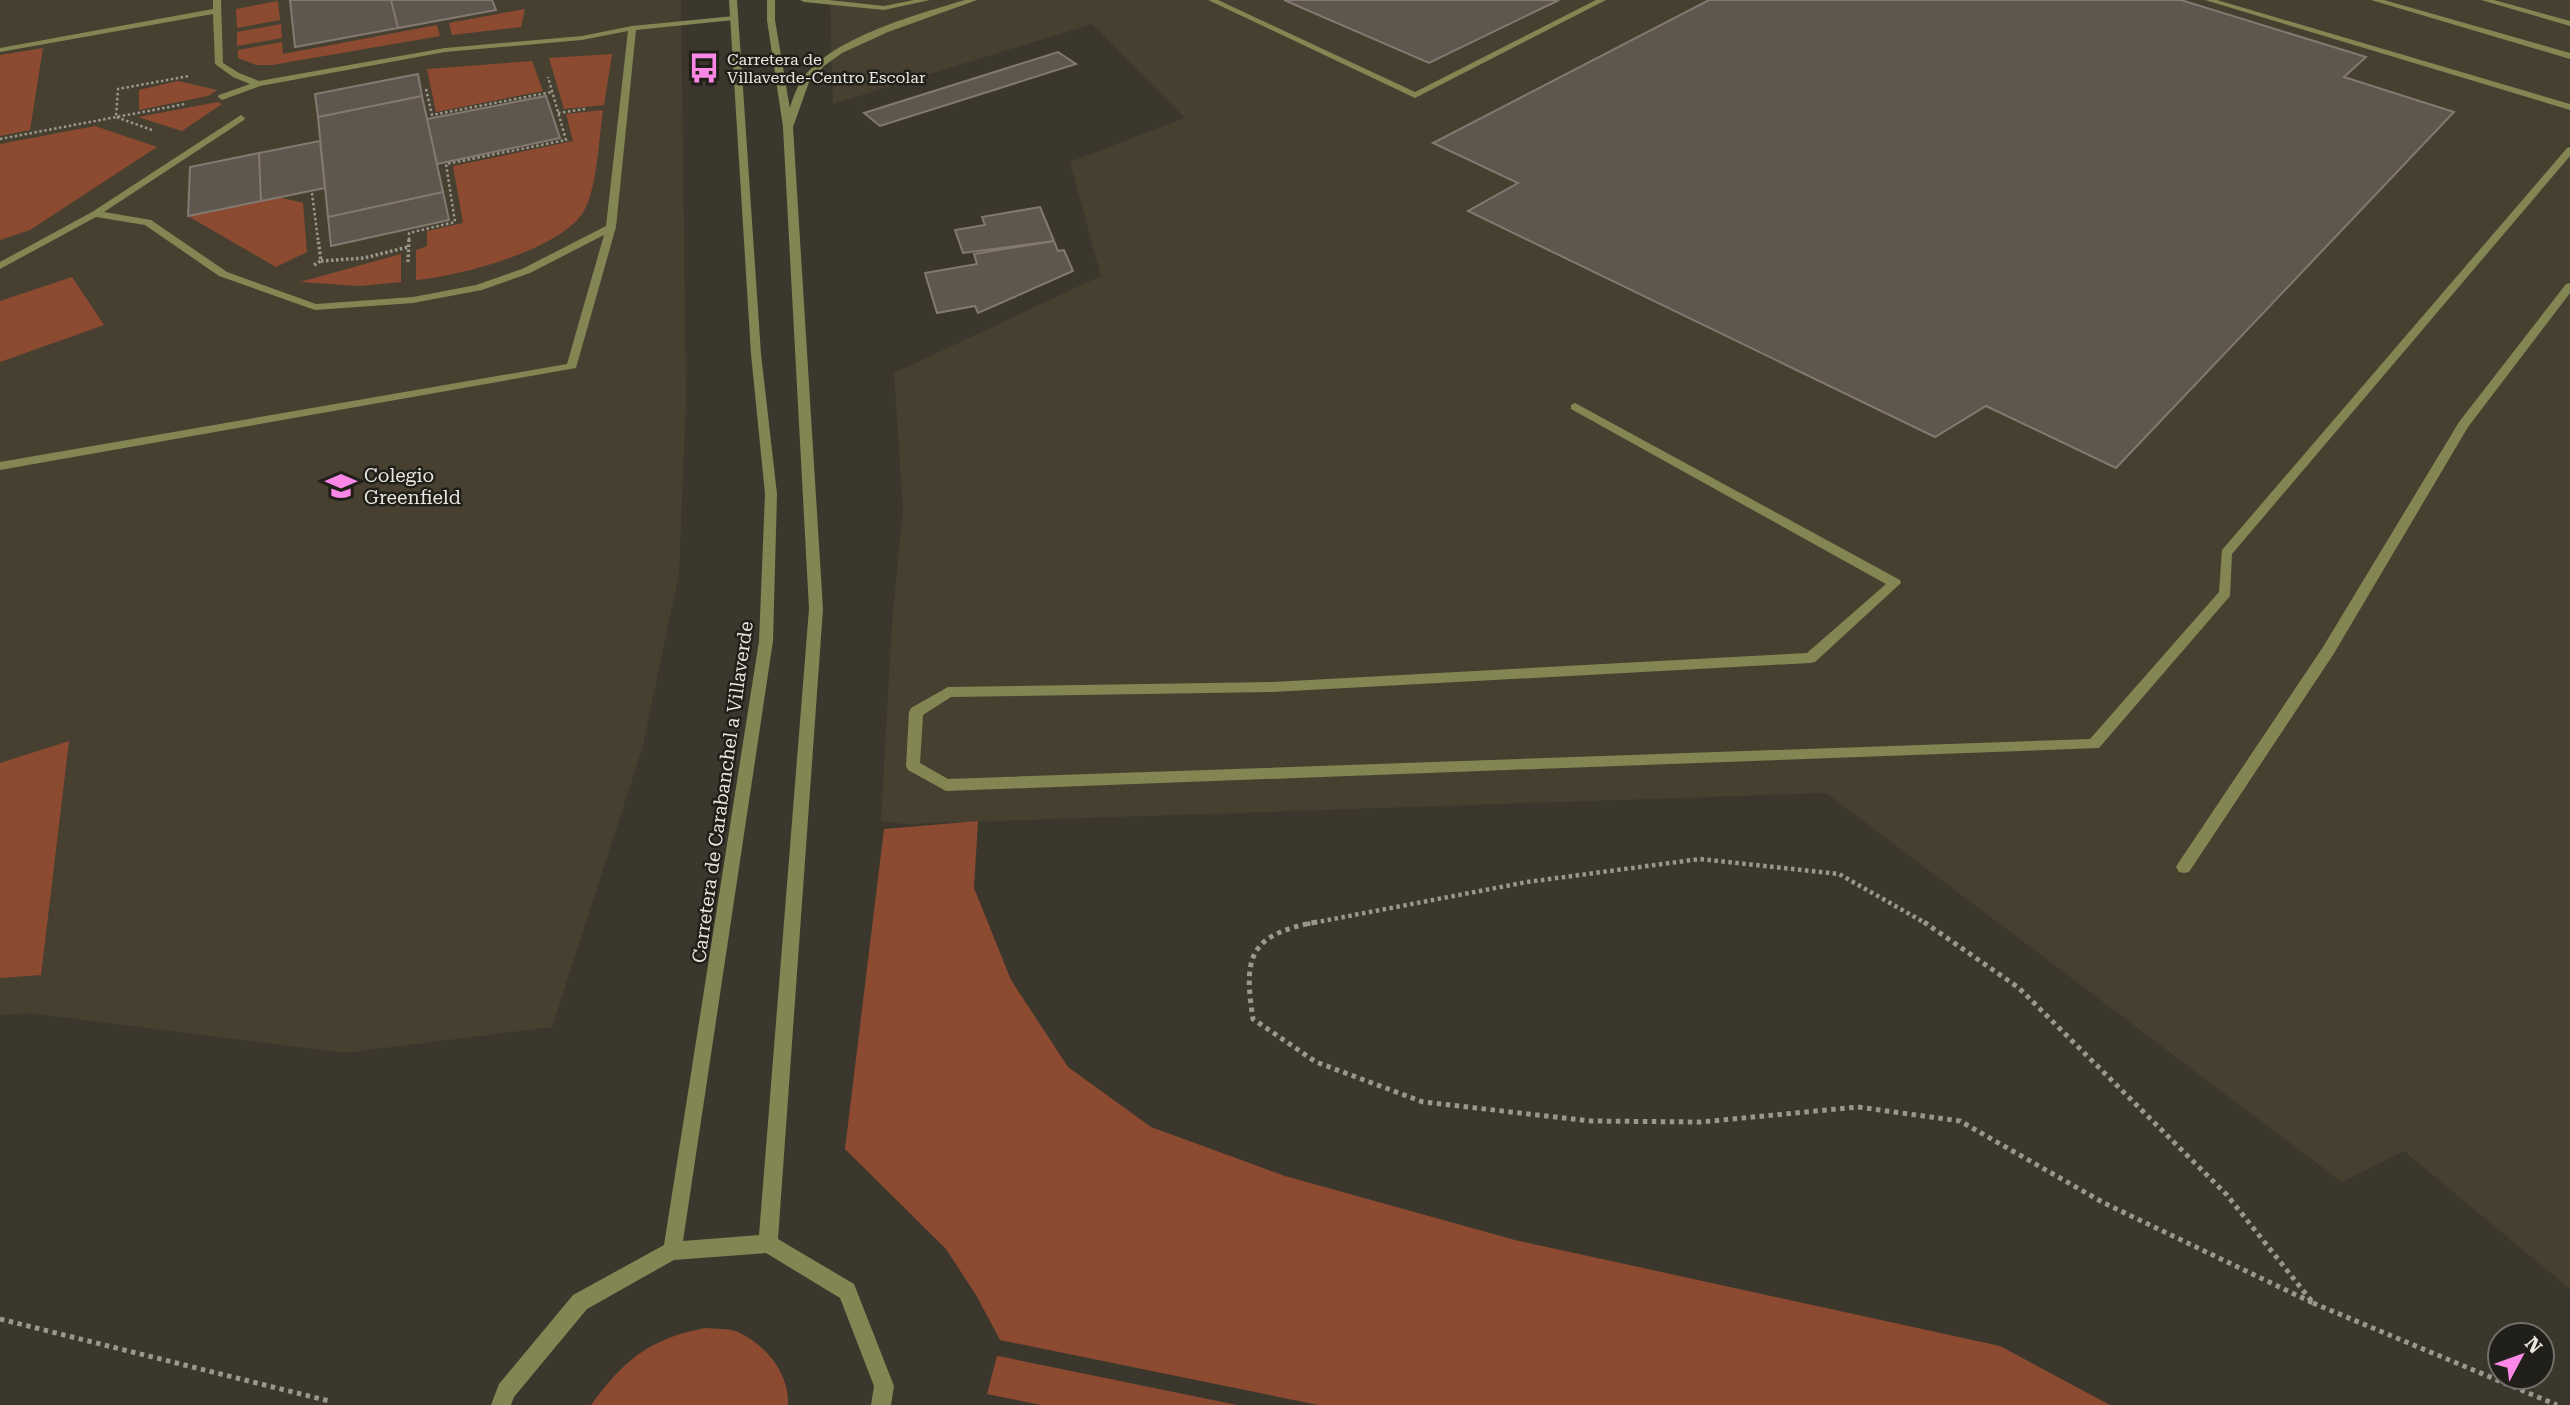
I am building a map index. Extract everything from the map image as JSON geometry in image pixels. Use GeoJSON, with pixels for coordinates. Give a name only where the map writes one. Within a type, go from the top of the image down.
{"type":"FeatureCollection","features":[{"type":"Feature","properties":{"kind":"street"},"geometry":{"type":"LineString","coordinates":[[217,0],[219,64],[258,84]]}},
{"type":"Feature","properties":{"kind":"street","name":"Carretera de Carabanchel a Villaverde"},"geometry":{"type":"LineString","coordinates":[[672,1251],[766,641],[771,494],[756,354],[733,0]]}},
{"type":"Feature","properties":{"kind":"street"},"geometry":{"type":"LineString","coordinates":[[768,1244],[816,609],[788,127],[771,0]]}},
{"type":"Feature","properties":{"kind":"street"},"geometry":{"type":"LineString","coordinates":[[804,0],[884,8],[926,0]]}},
{"type":"Feature","properties":{"kind":"street"},"geometry":{"type":"LineString","coordinates":[[788,127],[808,77],[844,49],[916,18],[972,0]]}},
{"type":"Feature","properties":{"kind":"street"},"geometry":{"type":"LineString","coordinates":[[1212,0],[1415,95],[1602,0]]}},
{"type":"Feature","properties":{"kind":"street"},"geometry":{"type":"LineString","coordinates":[[2209,0],[2570,107]]}},
{"type":"Feature","properties":{"kind":"street"},"geometry":{"type":"LineString","coordinates":[[2375,0],[2570,55]]}},
{"type":"Feature","properties":{"kind":"street"},"geometry":{"type":"LineString","coordinates":[[2485,0],[2570,24]]}},
{"type":"Feature","properties":{"kind":"street"},"geometry":{"type":"LineString","coordinates":[[0,50],[217,11]]}},
{"type":"Feature","properties":{"kind":"street"},"geometry":{"type":"LineString","coordinates":[[222,97],[258,84],[419,55],[582,38],[632,28],[734,18]]}},
{"type":"Feature","properties":{"kind":"street"},"geometry":{"type":"LineString","coordinates":[[0,466],[572,366],[611,227],[632,28]]}},
{"type":"Feature","properties":{"kind":"street"},"geometry":{"type":"LineString","coordinates":[[0,266],[94,214],[241,118]]}},
{"type":"Feature","properties":{"kind":"street"},"geometry":{"type":"LineString","coordinates":[[1575,407],[1895,583],[1810,658],[1272,687],[948,692],[916,712],[913,766],[946,785],[2094,744],[2225,593],[2226,553],[2570,150]]}},
{"type":"Feature","properties":{"kind":"street"},"geometry":{"type":"LineString","coordinates":[[94,214],[148,222],[223,274],[315,307],[407,301],[478,288],[526,271],[611,227]]}},
{"type":"Feature","properties":{"kind":"street"},"geometry":{"type":"LineString","coordinates":[[2184,867],[2328,651],[2463,425],[2570,286]]}},
{"type":"Feature","properties":{"kind":"street"},"geometry":{"type":"LineString","coordinates":[[501,1405],[506,1391],[580,1302],[672,1251],[768,1244],[847,1291],[884,1386],[881,1405]]}},
{"type":"Feature","properties":{"kind":"path"},"geometry":{"type":"LineString","coordinates":[[407,301],[409,233],[455,222],[446,164],[566,140],[537,42]]}},
{"type":"Feature","properties":{"kind":"path"},"geometry":{"type":"LineString","coordinates":[[419,55],[432,115],[552,92]]}},
{"type":"Feature","properties":{"kind":"path"},"geometry":{"type":"LineString","coordinates":[[116,117],[118,89],[228,69]]}},
{"type":"Feature","properties":{"kind":"path"},"geometry":{"type":"LineString","coordinates":[[0,139],[222,97]]}},
{"type":"Feature","properties":{"kind":"path"},"geometry":{"type":"LineString","coordinates":[[116,117],[197,147]]}},
{"type":"Feature","properties":{"kind":"path"},"geometry":{"type":"LineString","coordinates":[[312,193],[321,261]]}},
{"type":"Feature","properties":{"kind":"path"},"geometry":{"type":"LineString","coordinates":[[265,289],[321,261],[364,258],[408,247]]}},
{"type":"Feature","properties":{"kind":"path"},"geometry":{"type":"LineString","coordinates":[[2313,1303],[2227,1195],[2019,988],[1924,922],[1839,874],[1700,859],[1527,882],[1280,929],[1260,944],[1245,971],[1253,1018],[1316,1062],[1423,1102],[1591,1121],[1701,1122],[1858,1107],[1961,1121],[2104,1203],[2313,1303],[2479,1375],[2557,1405]]}},
{"type":"Feature","properties":{"kind":"path"},"geometry":{"type":"LineString","coordinates":[[0,1319],[329,1401]]}},
{"type":"Feature","properties":{"kind":"shaded area","name":"Colegio Greenfield"},"geometry":{"type":"Polygon","coordinates":[[[0,0],[681,0],[686,399],[679,574],[642,749],[552,1027],[344,1053],[30,1013],[0,1015],[0,0]]]}},
{"type":"Feature","properties":{"kind":"shaded area"},"geometry":{"type":"Polygon","coordinates":[[[830,0],[2570,0],[2570,1289],[2404,1151],[2342,1182],[1826,793],[904,824],[881,821],[892,624],[903,509],[894,373],[1101,276],[1070,162],[1185,118],[1092,24],[833,104],[830,0]]]}},
{"type":"Feature","properties":{"kind":"shaded area"},"geometry":{"type":"Polygon","coordinates":[[[278,1],[280,20],[237,28],[236,9],[278,1]]]}},
{"type":"Feature","properties":{"kind":"shaded area"},"geometry":{"type":"Polygon","coordinates":[[[525,9],[521,27],[452,35],[449,23],[525,9]]]}},
{"type":"Feature","properties":{"kind":"shaded area"},"geometry":{"type":"Polygon","coordinates":[[[281,24],[282,38],[237,46],[237,32],[281,24]]]}},
{"type":"Feature","properties":{"kind":"shaded area"},"geometry":{"type":"Polygon","coordinates":[[[437,25],[440,36],[272,65],[256,65],[238,58],[238,50],[282,42],[283,54],[437,25]]]}},
{"type":"Feature","properties":{"kind":"shaded area"},"geometry":{"type":"Polygon","coordinates":[[[43,48],[30,130],[0,136],[0,55],[43,48]]]}},
{"type":"Feature","properties":{"kind":"shaded area"},"geometry":{"type":"Polygon","coordinates":[[[612,54],[604,105],[564,109],[549,58],[612,54]]]}},
{"type":"Feature","properties":{"kind":"shaded area"},"geometry":{"type":"Polygon","coordinates":[[[532,61],[543,91],[436,112],[427,69],[532,61]]]}},
{"type":"Feature","properties":{"kind":"shaded area"},"geometry":{"type":"Polygon","coordinates":[[[178,81],[217,90],[208,96],[139,110],[139,90],[178,81]]]}},
{"type":"Feature","properties":{"kind":"shaded area"},"geometry":{"type":"Polygon","coordinates":[[[218,102],[222,104],[182,131],[138,117],[218,102]]]}},
{"type":"Feature","properties":{"kind":"shaded area"},"geometry":{"type":"Polygon","coordinates":[[[603,110],[591,193],[582,214],[569,227],[529,250],[505,259],[456,273],[416,280],[416,250],[427,246],[427,231],[463,223],[453,166],[573,141],[566,114],[603,110]]]}},
{"type":"Feature","properties":{"kind":"shaded area"},"geometry":{"type":"Polygon","coordinates":[[[95,126],[157,147],[30,230],[0,240],[0,144],[95,126]]]}},
{"type":"Feature","properties":{"kind":"shaded area"},"geometry":{"type":"Polygon","coordinates":[[[278,197],[303,203],[307,252],[276,267],[188,216],[278,197]]]}},
{"type":"Feature","properties":{"kind":"shaded area"},"geometry":{"type":"Polygon","coordinates":[[[401,254],[401,282],[360,286],[300,282],[401,254]]]}},
{"type":"Feature","properties":{"kind":"shaded area"},"geometry":{"type":"Polygon","coordinates":[[[72,277],[104,325],[0,362],[0,301],[72,277]]]}},
{"type":"Feature","properties":{"kind":"shaded area"},"geometry":{"type":"Polygon","coordinates":[[[69,741],[41,975],[0,978],[0,763],[69,741]]]}},
{"type":"Feature","properties":{"kind":"shaded area"},"geometry":{"type":"Polygon","coordinates":[[[978,821],[974,888],[1011,980],[1068,1067],[1151,1127],[1285,1176],[1515,1240],[2000,1346],[2110,1405],[1318,1405],[1000,1340],[976,1295],[946,1249],[845,1149],[884,829],[978,821]]]}},
{"type":"Feature","properties":{"kind":"shaded area"},"geometry":{"type":"Polygon","coordinates":[[[705,1328],[738,1332],[766,1352],[785,1382],[788,1405],[591,1405],[615,1376],[639,1354],[668,1338],[705,1328]]]}},
{"type":"Feature","properties":{"kind":"shaded area"},"geometry":{"type":"Polygon","coordinates":[[[997,1356],[1237,1405],[1041,1405],[987,1394],[997,1356]]]}},
{"type":"Feature","properties":{"kind":"building"},"geometry":{"type":"Polygon","coordinates":[[[290,0],[391,0],[398,28],[295,47],[290,0]]]}},
{"type":"Feature","properties":{"kind":"building"},"geometry":{"type":"Polygon","coordinates":[[[391,0],[492,0],[496,10],[398,28],[391,0]]]}},
{"type":"Feature","properties":{"kind":"building"},"geometry":{"type":"Polygon","coordinates":[[[1284,0],[1559,0],[1429,63],[1284,0]]]}},
{"type":"Feature","properties":{"kind":"building"},"geometry":{"type":"Polygon","coordinates":[[[1709,0],[2181,0],[2366,57],[2344,77],[2454,112],[2116,468],[1986,406],[1935,437],[1468,211],[1518,183],[1433,143],[1709,0]]]}},
{"type":"Feature","properties":{"kind":"building"},"geometry":{"type":"Polygon","coordinates":[[[1058,52],[1076,64],[880,126],[864,113],[1058,52]]]}},
{"type":"Feature","properties":{"kind":"building"},"geometry":{"type":"Polygon","coordinates":[[[418,74],[422,96],[318,117],[315,94],[418,74]]]}},
{"type":"Feature","properties":{"kind":"building"},"geometry":{"type":"Polygon","coordinates":[[[422,96],[443,192],[328,217],[318,117],[422,96]]]}},
{"type":"Feature","properties":{"kind":"building"},"geometry":{"type":"Polygon","coordinates":[[[546,96],[560,138],[437,164],[427,119],[546,96]]]}},
{"type":"Feature","properties":{"kind":"building"},"geometry":{"type":"Polygon","coordinates":[[[320,141],[325,188],[261,201],[259,153],[320,141]]]}},
{"type":"Feature","properties":{"kind":"building"},"geometry":{"type":"Polygon","coordinates":[[[259,153],[261,201],[188,216],[190,167],[259,153]]]}},
{"type":"Feature","properties":{"kind":"building"},"geometry":{"type":"Polygon","coordinates":[[[443,192],[449,220],[331,246],[328,217],[443,192]]]}},
{"type":"Feature","properties":{"kind":"building"},"geometry":{"type":"Polygon","coordinates":[[[1040,207],[1054,241],[963,253],[955,230],[985,225],[982,217],[1040,207]]]}},
{"type":"Feature","properties":{"kind":"building"},"geometry":{"type":"Polygon","coordinates":[[[1054,241],[1058,251],[1064,250],[1073,271],[978,313],[975,306],[937,313],[925,273],[977,264],[974,254],[1054,241]]]}},
{"type":"Feature","properties":{"kind":"place","name":"Carretera de Villaverde-Centro Escolar"},"geometry":{"type":"Point","coordinates":[704,68]}},
{"type":"Feature","properties":{"kind":"place","name":"Colegio Greenfield"},"geometry":{"type":"Point","coordinates":[341,486]}}]}
